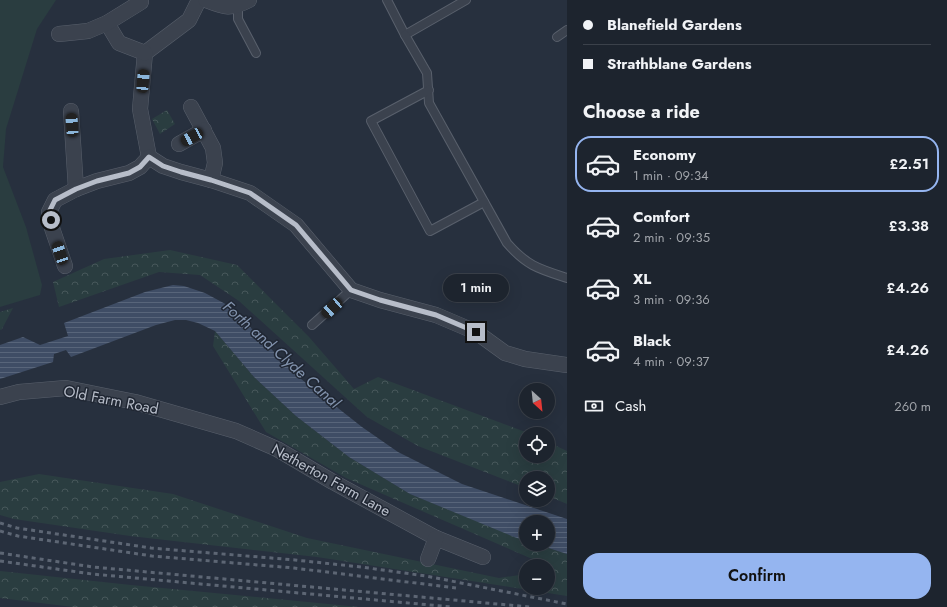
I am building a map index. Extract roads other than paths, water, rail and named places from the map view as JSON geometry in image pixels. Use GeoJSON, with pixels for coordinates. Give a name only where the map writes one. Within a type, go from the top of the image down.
{"type":"FeatureCollection","features":[{"type":"Feature","properties":{"kind":"street"},"geometry":{"type":"LineString","coordinates":[[199,0],[189,20],[145,53],[140,108],[149,157],[163,166],[250,193],[296,225],[351,290],[380,300],[436,315],[476,332],[505,352],[525,359],[567,365]]}},
{"type":"Feature","properties":{"kind":"street"},"geometry":{"type":"LineString","coordinates":[[206,0],[223,6],[243,3]]}},
{"type":"Feature","properties":{"kind":"street"},"geometry":{"type":"LineString","coordinates":[[58,34],[88,31],[107,23],[141,2]]}},
{"type":"Feature","properties":{"kind":"street"},"geometry":{"type":"LineString","coordinates":[[107,23],[119,43],[145,53]]}},
{"type":"Feature","properties":{"kind":"street"},"geometry":{"type":"LineString","coordinates":[[191,107],[213,148],[215,163],[211,180]]}},
{"type":"Feature","properties":{"kind":"street"},"geometry":{"type":"LineString","coordinates":[[71,111],[76,189]]}},
{"type":"Feature","properties":{"kind":"street"},"geometry":{"type":"LineString","coordinates":[[179,144],[204,130]]}},
{"type":"Feature","properties":{"kind":"street"},"geometry":{"type":"LineString","coordinates":[[65,266],[52,228],[49,212],[55,200],[76,189],[97,181],[129,173],[140,167],[149,157]]}},
{"type":"Feature","properties":{"kind":"street","name":"Old Farm Road"},"geometry":{"type":"LineString","coordinates":[[0,397],[19,392],[66,388],[135,402],[175,413]]}},
{"type":"Feature","properties":{"kind":"street","name":"Netherton Farm Lane"},"geometry":{"type":"LineString","coordinates":[[175,413],[236,431],[277,449],[333,482],[436,538],[483,557]]}},
{"type":"Feature","properties":{"kind":"street"},"geometry":{"type":"LineString","coordinates":[[428,559],[436,538]]}},
{"type":"Feature","properties":{"kind":"lane"},"geometry":{"type":"LineString","coordinates":[[386,0],[427,74],[429,103],[506,243],[518,256],[537,269],[567,278]]}},
{"type":"Feature","properties":{"kind":"lane"},"geometry":{"type":"LineString","coordinates":[[405,35],[466,0]]}},
{"type":"Feature","properties":{"kind":"lane"},"geometry":{"type":"LineString","coordinates":[[243,3],[238,18],[256,53]]}},
{"type":"Feature","properties":{"kind":"lane"},"geometry":{"type":"LineString","coordinates":[[557,37],[567,30]]}},
{"type":"Feature","properties":{"kind":"lane"},"geometry":{"type":"LineString","coordinates":[[429,90],[371,121],[430,231],[484,202]]}},
{"type":"Feature","properties":{"kind":"lane"},"geometry":{"type":"LineString","coordinates":[[312,325],[351,290]]}},
{"type":"Feature","properties":{"kind":"water"},"geometry":{"type":"Polygon","coordinates":[[[173,285],[184,286],[205,293],[231,307],[296,375],[362,427],[398,452],[462,484],[519,503],[519,507],[531,507],[555,515],[519,515],[519,539],[410,494],[349,457],[296,416],[254,377],[215,331],[198,323],[186,320],[175,320],[156,325],[71,357],[66,350],[54,354],[53,362],[0,379],[0,345],[23,337],[40,345],[68,336],[64,323],[145,292],[173,285]]]}},
{"type":"Feature","properties":{"kind":"water"},"geometry":{"type":"Polygon","coordinates":[[[555,515],[567,519],[567,554],[555,550],[555,515]]]}},
{"type":"Feature","properties":{"kind":"railway"},"geometry":{"type":"LineString","coordinates":[[0,523],[17,528],[151,548],[295,560],[426,576],[567,604]]}},
{"type":"Feature","properties":{"kind":"railway"},"geometry":{"type":"LineString","coordinates":[[0,531],[18,536],[152,556],[294,568],[456,588]]}},
{"type":"Feature","properties":{"kind":"railway"},"geometry":{"type":"LineString","coordinates":[[0,553],[93,567],[530,607]]}},
{"type":"Feature","properties":{"kind":"railway"},"geometry":{"type":"LineString","coordinates":[[0,561],[92,574],[452,607]]}},
{"type":"Feature","properties":{"kind":"water label","name":"Forth and Clyde Canal"},"geometry":{"type":"Point","coordinates":[282,354]}}]}
